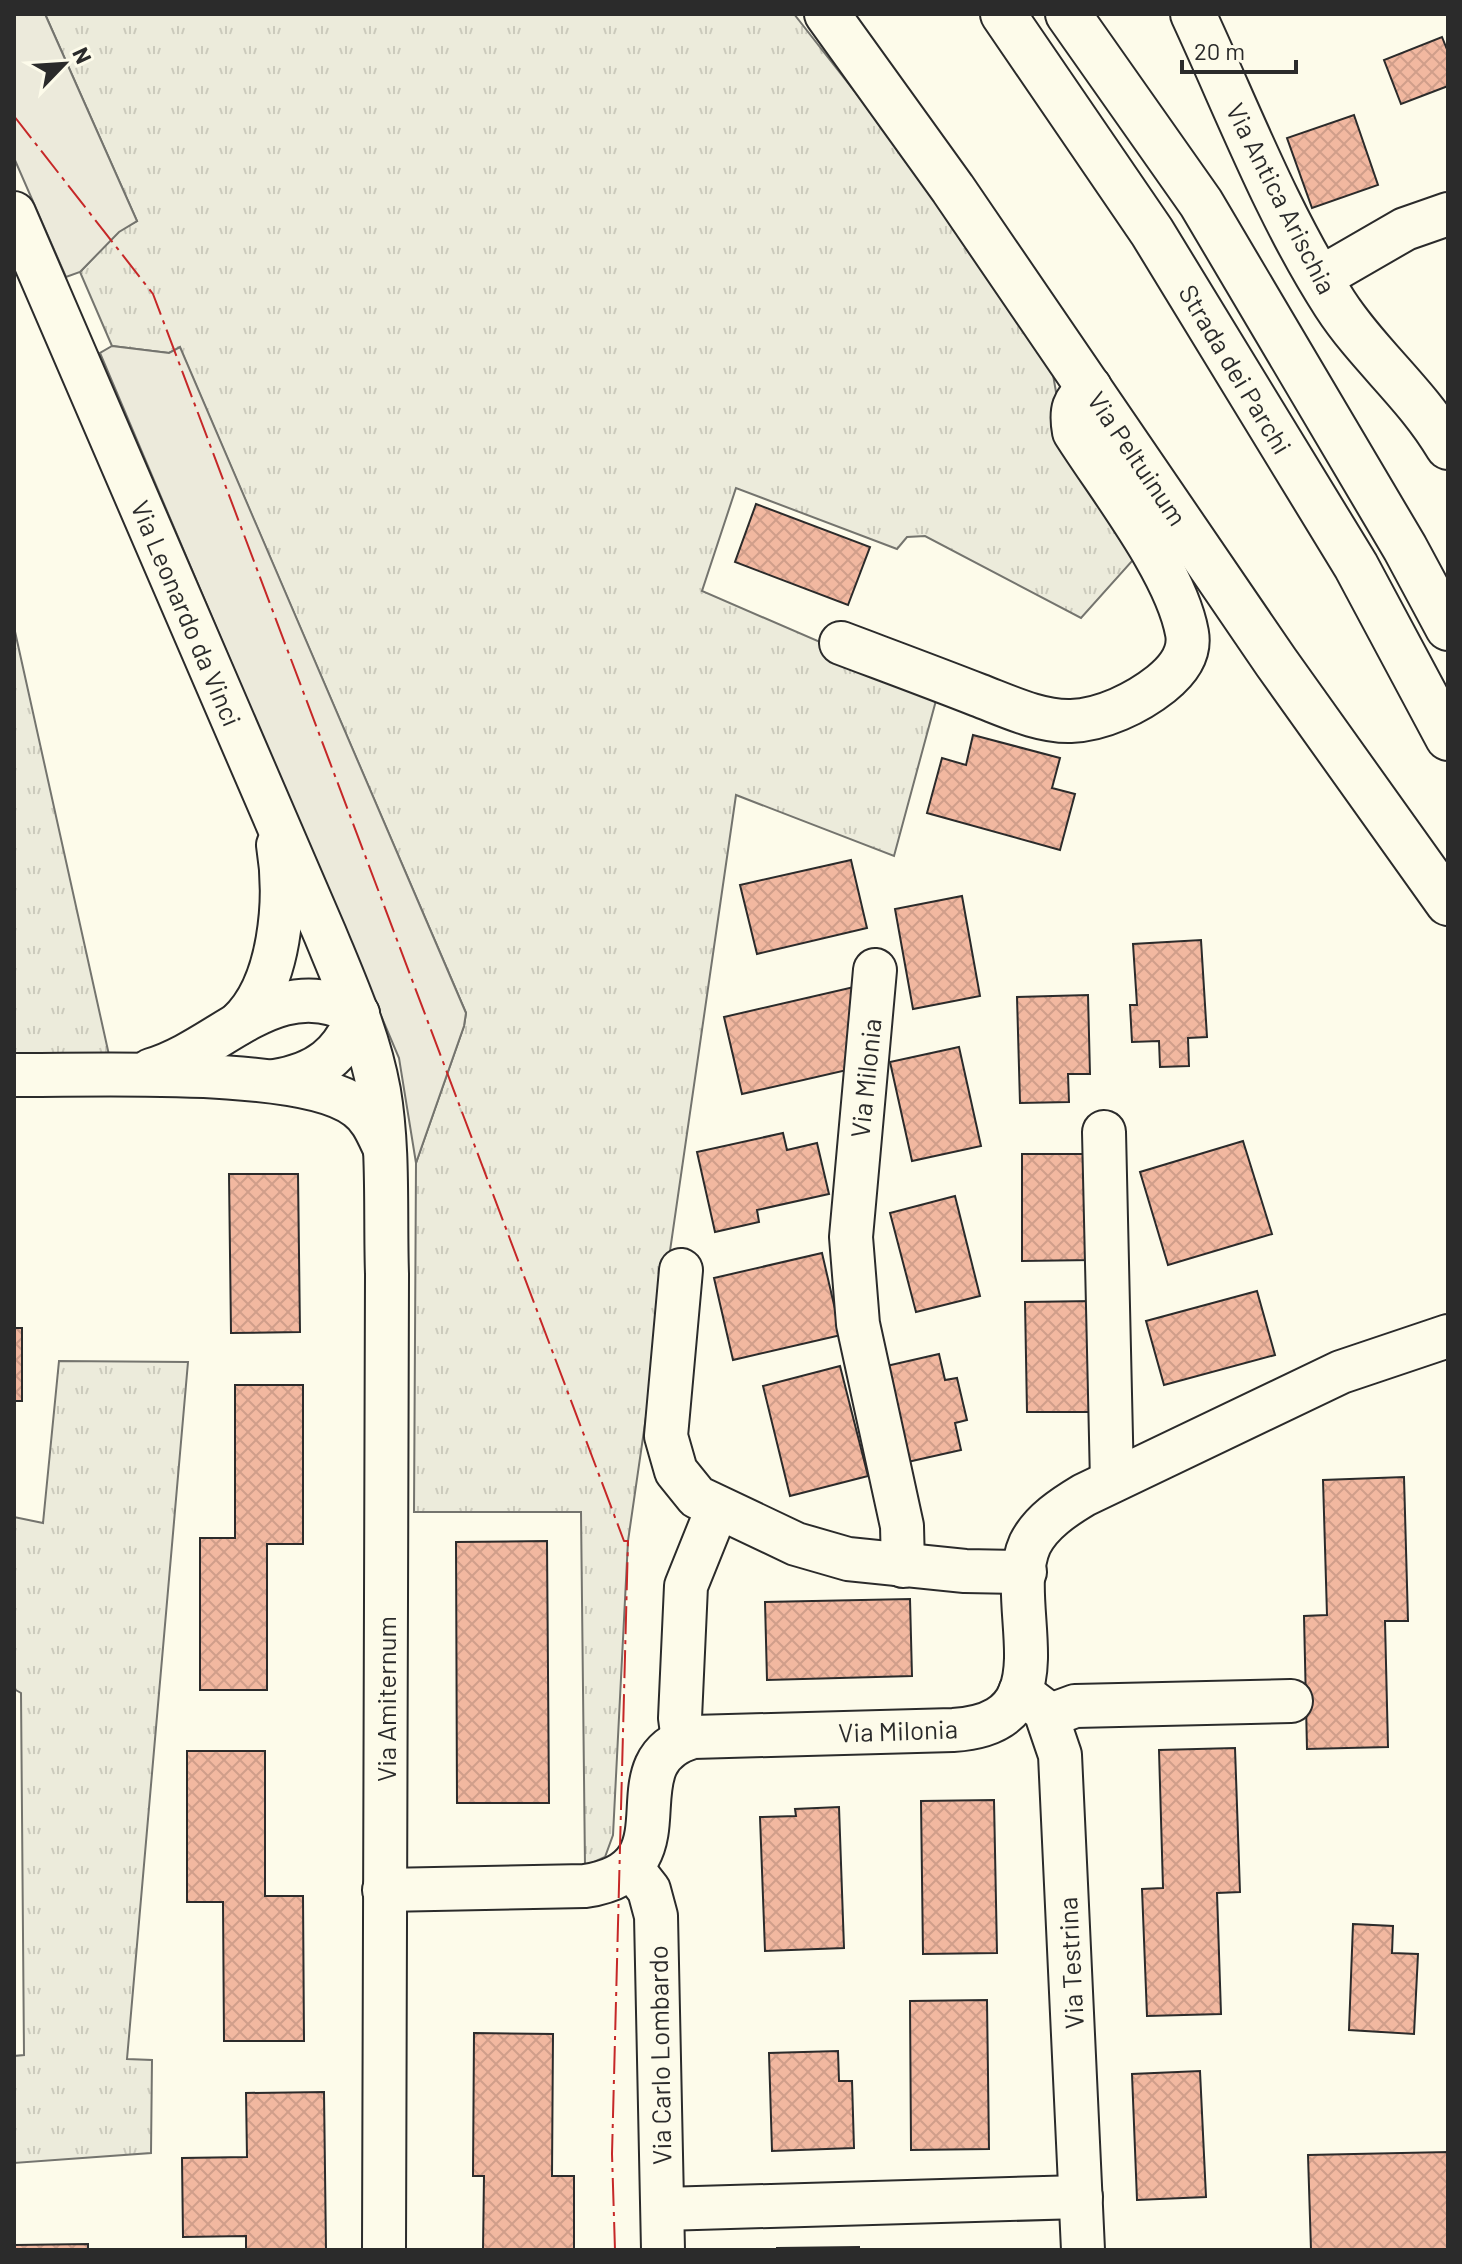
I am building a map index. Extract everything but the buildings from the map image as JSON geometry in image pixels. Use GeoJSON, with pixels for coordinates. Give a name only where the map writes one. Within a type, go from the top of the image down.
{"type":"FeatureCollection","features":[{"type":"Feature","properties":{"kind":"main road","name":"Via Peltuinum"},"geometry":{"type":"LineString","coordinates":[[827,14],[862,58],[1276,662],[1448,903]]}},
{"type":"Feature","properties":{"kind":"main road","name":"Strada dei Parchi"},"geometry":{"type":"LineString","coordinates":[[1003,14],[1152,232],[1356,566],[1448,738]]}},
{"type":"Feature","properties":{"kind":"main road","name":"Strada dei Parchi"},"geometry":{"type":"LineString","coordinates":[[1068,14],[1201,203],[1405,548],[1448,628]]}},
{"type":"Feature","properties":{"kind":"main road","name":"Via Antica Arischia"},"geometry":{"type":"LineString","coordinates":[[1193,14],[1285,215],[1337,307],[1421,408],[1448,447]]}},
{"type":"Feature","properties":{"kind":"street","name":"Via Leonardo da Vinci"},"geometry":{"type":"LineString","coordinates":[[14,213],[358,1014]]}},
{"type":"Feature","properties":{"kind":"street"},"geometry":{"type":"LineString","coordinates":[[1320,278],[1405,229],[1448,214]]}},
{"type":"Feature","properties":{"kind":"street"},"geometry":{"type":"LineString","coordinates":[[841,643],[1032,715],[1072,721],[1117,711],[1158,686],[1178,669],[1186,653],[1188,635],[1164,573],[1074,432],[1071,412],[1076,399],[1090,387]]}},
{"type":"Feature","properties":{"kind":"street"},"geometry":{"type":"LineString","coordinates":[[238,1024],[252,1009],[265,984],[278,921],[281,865],[271,809]]}},
{"type":"Feature","properties":{"kind":"street","name":"Via Milonia"},"geometry":{"type":"LineString","coordinates":[[875,970],[851,1237],[858,1324],[902,1526],[903,1566]]}},
{"type":"Feature","properties":{"kind":"street"},"geometry":{"type":"LineString","coordinates":[[137,1076],[182,1059],[265,1008],[288,1002],[322,1003],[358,1014],[344,1045],[328,1062],[297,1076],[267,1081]]}},
{"type":"Feature","properties":{"kind":"street","name":"Via Amiternum"},"geometry":{"type":"LineString","coordinates":[[358,1014],[378,1090],[384,1147],[384,2250]]}},
{"type":"Feature","properties":{"kind":"street"},"geometry":{"type":"LineString","coordinates":[[14,1075],[137,1076],[267,1081],[304,1086],[348,1101],[370,1120],[384,1147]]}},
{"type":"Feature","properties":{"kind":"street"},"geometry":{"type":"LineString","coordinates":[[1104,1132],[1112,1481]]}},
{"type":"Feature","properties":{"kind":"street"},"geometry":{"type":"LineString","coordinates":[[681,1270],[666,1422],[667,1448],[676,1471],[688,1489],[717,1509],[810,1550],[848,1559],[903,1566],[1025,1572]]}},
{"type":"Feature","properties":{"kind":"street"},"geometry":{"type":"LineString","coordinates":[[1291,1701],[1075,1706],[1034,1704],[1026,1673],[1025,1572],[1030,1544],[1042,1526],[1069,1504],[1112,1481],[1341,1372],[1448,1336]]}},
{"type":"Feature","properties":{"kind":"street"},"geometry":{"type":"LineString","coordinates":[[384,1890],[585,1886],[610,1879],[631,1867],[646,1845],[652,1771],[663,1753],[683,1740],[680,1718],[686,1586],[717,1509]]}},
{"type":"Feature","properties":{"kind":"street","name":"Via Milonia"},"geometry":{"type":"LineString","coordinates":[[683,1740],[702,1736],[962,1730],[1034,1704]]}},
{"type":"Feature","properties":{"kind":"street","name":"Via Testrina"},"geometry":{"type":"LineString","coordinates":[[1034,1704],[1060,1755],[1083,2250]]}},
{"type":"Feature","properties":{"kind":"street","name":"Via Carlo Lombardo"},"geometry":{"type":"LineString","coordinates":[[631,1867],[649,1890],[656,1916],[663,2250]]}},
{"type":"Feature","properties":{"kind":"street"},"geometry":{"type":"LineString","coordinates":[[663,2209],[1081,2197]]}},
{"type":"Feature","properties":{"kind":"green space"},"geometry":{"type":"Polygon","coordinates":[[[45,14],[794,14],[891,138],[1052,369],[1067,455],[1133,560],[1081,618],[925,536],[907,537],[897,549],[736,488],[702,591],[938,693],[894,856],[736,795],[628,1541],[613,1835],[605,1857],[585,1866],[581,1512],[414,1512],[416,1163],[466,1013],[180,348],[169,353],[112,346],[80,272],[119,231],[137,221],[45,14]]]}},
{"type":"Feature","properties":{"kind":"green space"},"geometry":{"type":"Polygon","coordinates":[[[14,627],[109,1055],[14,1053],[14,627]]]}},
{"type":"Feature","properties":{"kind":"green space"},"geometry":{"type":"Polygon","coordinates":[[[59,1361],[188,1362],[127,2059],[152,2060],[151,2153],[14,2163],[14,2056],[24,2055],[21,1693],[14,1689],[14,1517],[43,1523],[59,1361]]]}},
{"type":"Feature","properties":{"kind":"shaded area"},"geometry":{"type":"Polygon","coordinates":[[[14,14],[45,14],[137,221],[119,232],[80,272],[66,277],[14,158],[14,14]]]}},
{"type":"Feature","properties":{"kind":"shaded area"},"geometry":{"type":"Polygon","coordinates":[[[112,346],[169,353],[180,347],[466,1013],[416,1163],[399,1058],[100,353],[112,346]]]}},
{"type":"Feature","properties":{"kind":"power"},"geometry":{"type":"LineString","coordinates":[[14,116],[153,294],[624,1541],[628,1541],[612,2154],[615,2250]]}}]}
